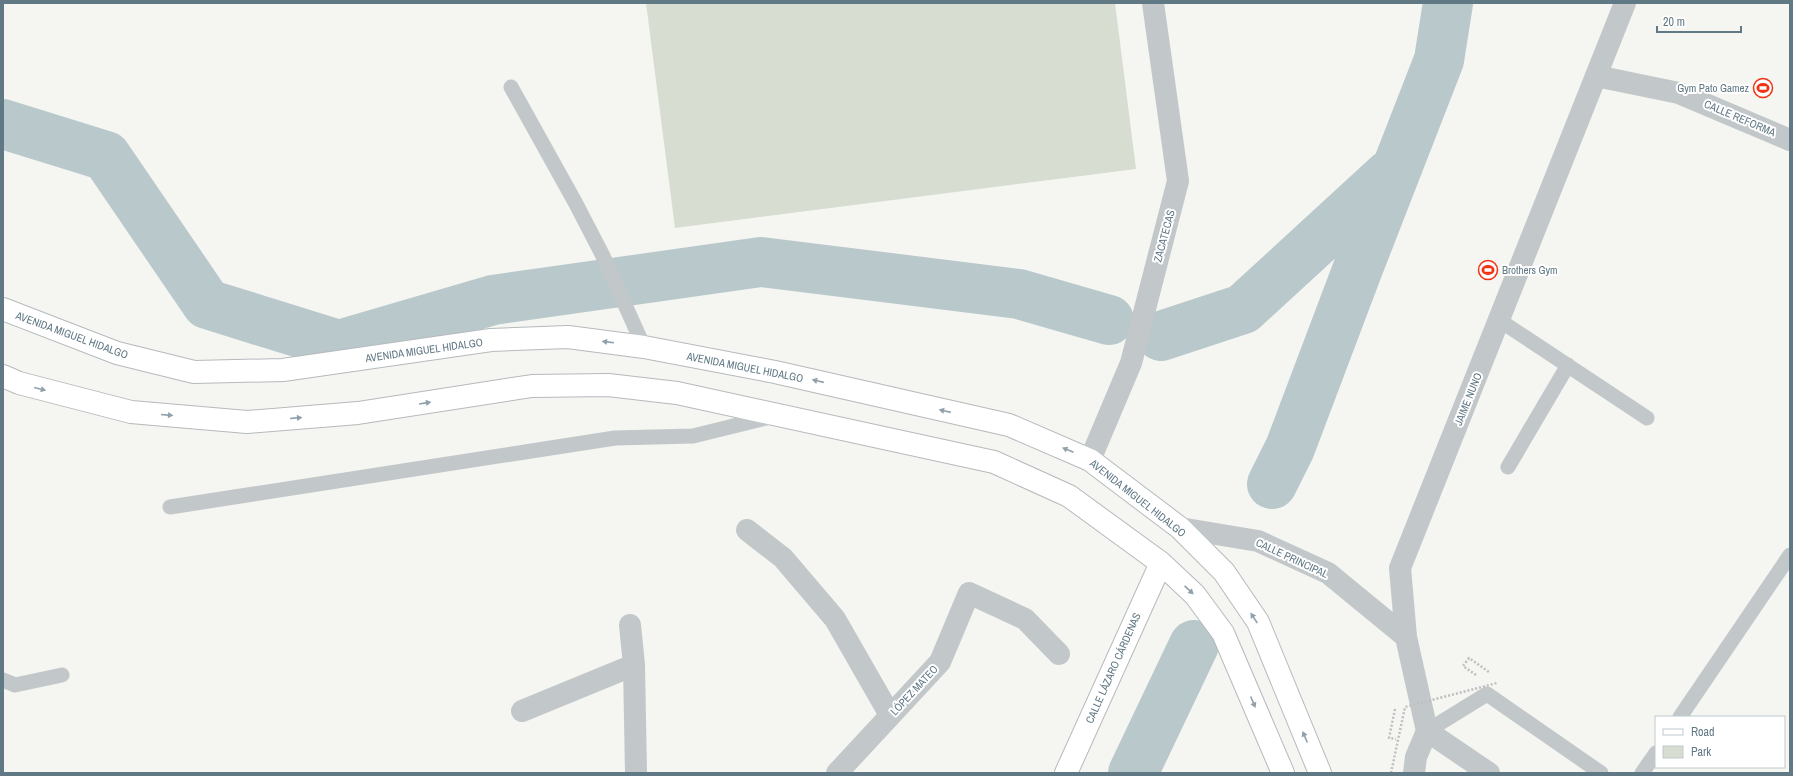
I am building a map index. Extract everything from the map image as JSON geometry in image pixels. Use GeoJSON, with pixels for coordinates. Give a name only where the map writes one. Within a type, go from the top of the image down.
{"type":"FeatureCollection","features":[{"type":"Feature","properties":{"kind":"main road","name":"AVENIDA MIGUEL HIDALGO"},"geometry":{"type":"LineString","coordinates":[[3,309],[117,353],[194,372],[283,370],[491,340],[568,337],[644,347],[775,372],[1010,425],[1090,460],[1180,528],[1224,572],[1258,622],[1320,773]]}},
{"type":"Feature","properties":{"kind":"main road"},"geometry":{"type":"LineString","coordinates":[[3,376],[19,383],[131,412],[247,422],[358,413],[532,386],[608,384],[677,393],[994,462],[1069,496],[1161,563],[1195,595],[1223,633],[1283,773]]}},
{"type":"Feature","properties":{"kind":"main road","name":"CALLE LÁZARO CÁRDENAS"},"geometry":{"type":"LineString","coordinates":[[1066,773],[1161,563]]}},
{"type":"Feature","properties":{"kind":"street","name":"ZACATECAS"},"geometry":{"type":"LineString","coordinates":[[1090,460],[1131,363],[1178,182],[1153,3]]}},
{"type":"Feature","properties":{"kind":"street","name":"JAIME NUNO"},"geometry":{"type":"LineString","coordinates":[[1427,731],[1406,637],[1400,568],[1625,3]]}},
{"type":"Feature","properties":{"kind":"street","name":"CALLE REFORMA"},"geometry":{"type":"LineString","coordinates":[[1596,76],[1679,93],[1790,140]]}},
{"type":"Feature","properties":{"kind":"street","name":"CALLE PRINCIPAL"},"geometry":{"type":"LineString","coordinates":[[1180,528],[1258,541],[1328,573],[1406,637]]}},
{"type":"Feature","properties":{"kind":"street"},"geometry":{"type":"LineString","coordinates":[[747,530],[783,558],[835,619],[890,715]]}},
{"type":"Feature","properties":{"kind":"street","name":"LÓPEZ MATEO"},"geometry":{"type":"LineString","coordinates":[[837,773],[940,662],[969,593],[1025,619],[1058,654]]}},
{"type":"Feature","properties":{"kind":"street"},"geometry":{"type":"LineString","coordinates":[[630,625],[634,665],[636,773]]}},
{"type":"Feature","properties":{"kind":"street"},"geometry":{"type":"LineString","coordinates":[[522,710],[634,665]]}},
{"type":"Feature","properties":{"kind":"street"},"geometry":{"type":"LineString","coordinates":[[1414,773],[1416,757],[1427,731],[1489,773]]}},
{"type":"Feature","properties":{"kind":"lane"},"geometry":{"type":"LineString","coordinates":[[511,87],[604,256],[626,310],[644,347]]}},
{"type":"Feature","properties":{"kind":"lane"},"geometry":{"type":"LineString","coordinates":[[1499,320],[1647,418]]}},
{"type":"Feature","properties":{"kind":"lane"},"geometry":{"type":"LineString","coordinates":[[1508,468],[1568,365]]}},
{"type":"Feature","properties":{"kind":"lane"},"geometry":{"type":"LineString","coordinates":[[170,507],[616,438],[693,436],[779,415]]}},
{"type":"Feature","properties":{"kind":"lane"},"geometry":{"type":"LineString","coordinates":[[1681,716],[1790,555]]}},
{"type":"Feature","properties":{"kind":"lane"},"geometry":{"type":"LineString","coordinates":[[3,680],[15,684],[62,675]]}},
{"type":"Feature","properties":{"kind":"lane"},"geometry":{"type":"LineString","coordinates":[[1427,731],[1487,694],[1601,773]]}},
{"type":"Feature","properties":{"kind":"lane"},"geometry":{"type":"LineString","coordinates":[[1642,773],[1655,754]]}},
{"type":"Feature","properties":{"kind":"path"},"geometry":{"type":"LineString","coordinates":[[1391,773],[1405,707],[1497,683]]}},
{"type":"Feature","properties":{"kind":"path"},"geometry":{"type":"LineString","coordinates":[[1388,738],[1394,709]]}},
{"type":"Feature","properties":{"kind":"green space"},"geometry":{"type":"Polygon","coordinates":[[[646,3],[1115,3],[1136,169],[675,228],[646,3]]]}},
{"type":"Feature","properties":{"kind":"waterway"},"geometry":{"type":"LineString","coordinates":[[1272,484],[1290,448],[1439,60],[1448,3]]}},
{"type":"Feature","properties":{"kind":"waterway"},"geometry":{"type":"LineString","coordinates":[[3,124],[106,156],[207,304],[339,345],[493,300],[761,262],[1019,294],[1109,320]]}},
{"type":"Feature","properties":{"kind":"waterway"},"geometry":{"type":"LineString","coordinates":[[1161,336],[1243,309],[1389,175]]}},
{"type":"Feature","properties":{"kind":"waterway"},"geometry":{"type":"LineString","coordinates":[[1133,773],[1194,645]]}},
{"type":"Feature","properties":{"kind":"place","name":"Gym Pato Gamez"},"geometry":{"type":"Point","coordinates":[1763,88]}},
{"type":"Feature","properties":{"kind":"place","name":"Brothers Gym"},"geometry":{"type":"Point","coordinates":[1488,270]}}]}
